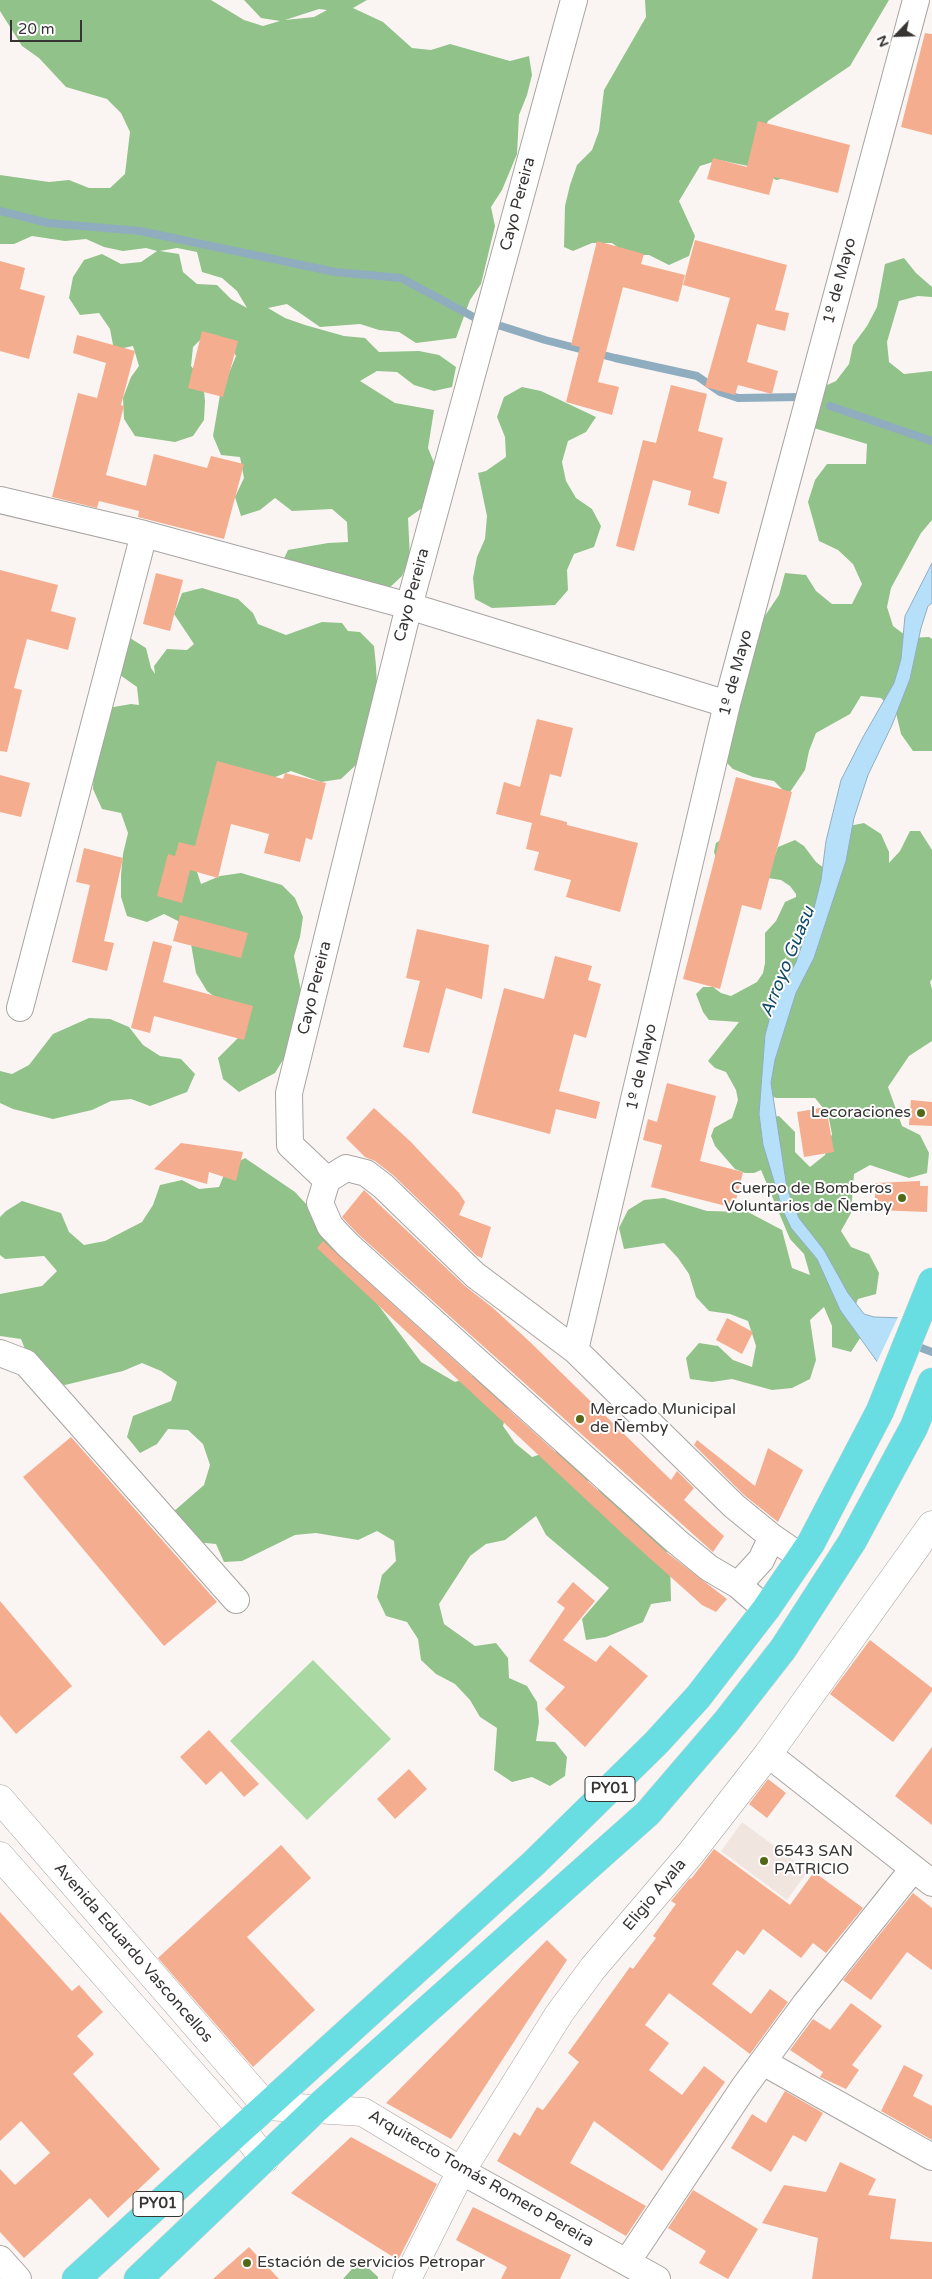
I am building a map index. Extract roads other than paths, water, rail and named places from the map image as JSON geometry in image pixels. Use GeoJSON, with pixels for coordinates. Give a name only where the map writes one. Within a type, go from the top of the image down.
{"type":"FeatureCollection","features":[{"type":"Feature","properties":{"kind":"highway","name":"PY01"},"geometry":{"type":"LineString","coordinates":[[76,2279],[534,1863],[658,1742],[698,1697],[766,1609],[811,1542],[880,1410],[932,1282]]}},
{"type":"Feature","properties":{"kind":"highway","name":"PY01"},"geometry":{"type":"LineString","coordinates":[[138,2279],[317,2108],[648,1813],[726,1722],[783,1648],[852,1542],[914,1427],[932,1382]]}},
{"type":"Feature","properties":{"kind":"street","name":"Cayo Pereira"},"geometry":{"type":"LineString","coordinates":[[327,1180],[290,1145],[289,1093],[409,606],[574,0]]}},
{"type":"Feature","properties":{"kind":"street","name":"1º de Mayo"},"geometry":{"type":"LineString","coordinates":[[575,1350],[727,704],[916,0]]}},
{"type":"Feature","properties":{"kind":"street"},"geometry":{"type":"LineString","coordinates":[[0,500],[144,534],[409,606],[727,704]]}},
{"type":"Feature","properties":{"kind":"street"},"geometry":{"type":"LineString","coordinates":[[20,1008],[144,534]]}},
{"type":"Feature","properties":{"kind":"street"},"geometry":{"type":"LineString","coordinates":[[766,1609],[738,1585],[709,1568],[676,1541],[348,1245],[330,1226],[320,1203],[327,1180],[346,1168],[366,1173],[475,1275],[575,1350],[734,1506],[772,1537],[801,1557]]}},
{"type":"Feature","properties":{"kind":"street"},"geometry":{"type":"LineString","coordinates":[[0,1353],[26,1363],[236,1600]]}},
{"type":"Feature","properties":{"kind":"street","name":"Eligio Ayala"},"geometry":{"type":"LineString","coordinates":[[407,2279],[461,2171],[559,2014],[593,1968],[691,1853],[768,1754],[930,1526]]}},
{"type":"Feature","properties":{"kind":"street"},"geometry":{"type":"LineString","coordinates":[[738,1585],[761,1560],[772,1537]]}},
{"type":"Feature","properties":{"kind":"street"},"geometry":{"type":"LineString","coordinates":[[627,2262],[763,2062],[806,2003],[922,1876],[768,1754]]}},
{"type":"Feature","properties":{"kind":"street","name":"Avenida Eduardo Vasconcellos"},"geometry":{"type":"LineString","coordinates":[[0,1799],[266,2106]]}},
{"type":"Feature","properties":{"kind":"street"},"geometry":{"type":"LineString","coordinates":[[0,1856],[241,2130],[264,2159]]}},
{"type":"Feature","properties":{"kind":"street"},"geometry":{"type":"LineString","coordinates":[[763,2062],[932,2157]]}},
{"type":"Feature","properties":{"kind":"street","name":"Arquitecto Tomás Romero Pereira"},"geometry":{"type":"LineString","coordinates":[[266,2106],[363,2112],[461,2171],[657,2279]]}},
{"type":"Feature","properties":{"kind":"street"},"geometry":{"type":"LineString","coordinates":[[0,2258],[18,2279]]}},
{"type":"Feature","properties":{"kind":"water"},"geometry":{"type":"Polygon","coordinates":[[[932,563],[932,603],[928,606],[921,628],[910,679],[892,725],[868,775],[854,818],[846,861],[814,958],[796,993],[775,1060],[771,1083],[787,1188],[799,1218],[824,1250],[848,1293],[864,1314],[874,1317],[905,1318],[881,1367],[840,1310],[817,1259],[791,1228],[783,1211],[763,1145],[759,1114],[765,1035],[773,1005],[796,962],[812,916],[821,880],[826,841],[841,780],[894,683],[901,659],[905,616],[932,563]]]}},
{"type":"Feature","properties":{"kind":"waterway"},"geometry":{"type":"LineString","coordinates":[[0,211],[48,223],[140,231],[335,272],[401,278],[481,321]]}},
{"type":"Feature","properties":{"kind":"waterway"},"geometry":{"type":"LineString","coordinates":[[501,326],[545,340],[615,358],[697,376],[720,392],[738,398],[801,397]]}},
{"type":"Feature","properties":{"kind":"waterway"},"geometry":{"type":"LineString","coordinates":[[830,406],[932,441]]}},
{"type":"Feature","properties":{"kind":"waterway","name":"Arroyo Guasu"},"geometry":{"type":"LineString","coordinates":[[911,1344],[932,1352]]}},
{"type":"Feature","properties":{"kind":"place","name":"Lecoraciones"},"geometry":{"type":"Point","coordinates":[921,1113]}},
{"type":"Feature","properties":{"kind":"place","name":"Cuerpo de Bomberos Voluntarios de Ñemby"},"geometry":{"type":"Point","coordinates":[902,1198]}},
{"type":"Feature","properties":{"kind":"place","name":"Mercado Municipal de Ñemby"},"geometry":{"type":"Point","coordinates":[580,1419]}},
{"type":"Feature","properties":{"kind":"place","name":"6543 SAN PATRICIO"},"geometry":{"type":"Point","coordinates":[764,1861]}},
{"type":"Feature","properties":{"kind":"place","name":"Estación de servicios Petropar"},"geometry":{"type":"Point","coordinates":[247,2263]}}]}
